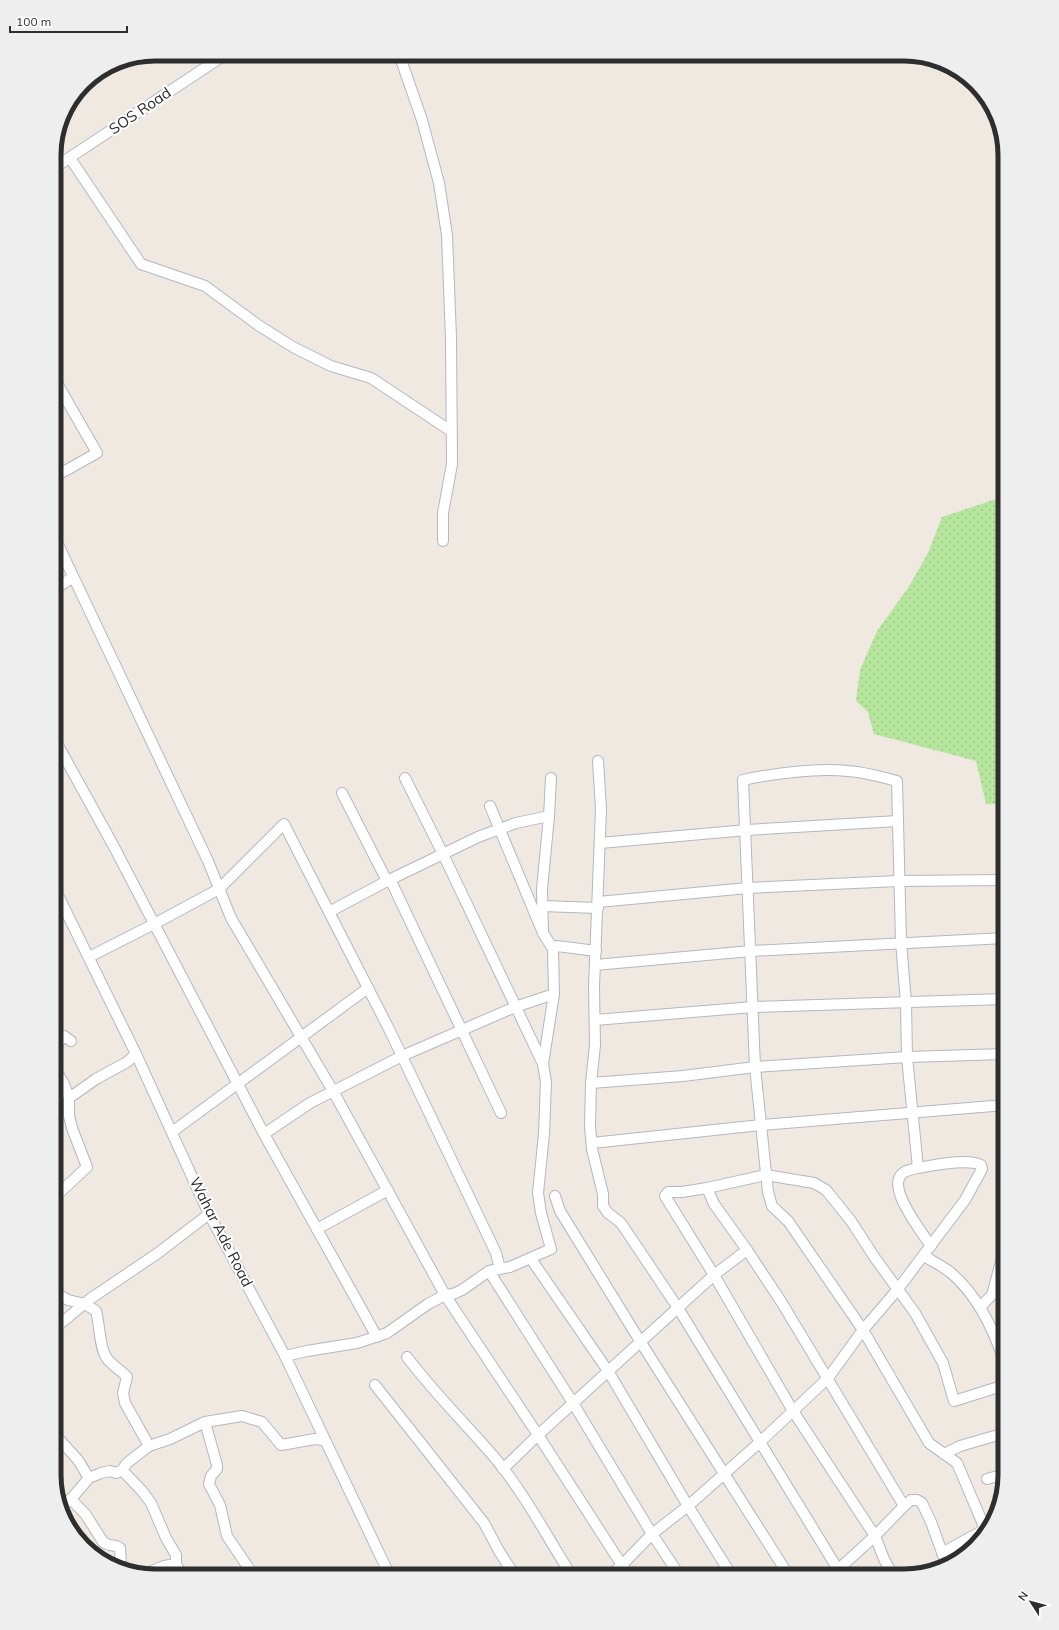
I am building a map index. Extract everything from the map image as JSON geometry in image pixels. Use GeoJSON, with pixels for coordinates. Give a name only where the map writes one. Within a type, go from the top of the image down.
{"type":"FeatureCollection","features":[{"type":"Feature","properties":{"kind":"street"},"geometry":{"type":"LineString","coordinates":[[207,61],[209,65]]}},
{"type":"Feature","properties":{"kind":"street","name":"SOS Road"},"geometry":{"type":"LineString","coordinates":[[61,164],[215,61]]}},
{"type":"Feature","properties":{"kind":"street"},"geometry":{"type":"LineString","coordinates":[[401,61],[422,120],[439,183],[447,235],[451,338],[452,464],[443,513],[443,541]]}},
{"type":"Feature","properties":{"kind":"street"},"geometry":{"type":"LineString","coordinates":[[70,158],[141,264],[206,286],[258,325],[293,347],[331,366],[371,378],[451,431]]}},
{"type":"Feature","properties":{"kind":"street"},"geometry":{"type":"LineString","coordinates":[[61,390],[97,453],[61,473]]}},
{"type":"Feature","properties":{"kind":"street"},"geometry":{"type":"LineString","coordinates":[[61,551],[208,861],[231,918],[333,1091],[445,1295],[625,1569]]}},
{"type":"Feature","properties":{"kind":"street"},"geometry":{"type":"LineString","coordinates":[[61,585],[73,577]]}},
{"type":"Feature","properties":{"kind":"street"},"geometry":{"type":"LineString","coordinates":[[61,751],[113,845],[264,1134],[377,1336]]}},
{"type":"Feature","properties":{"kind":"street"},"geometry":{"type":"LineString","coordinates":[[598,761],[601,809],[594,986],[595,1045],[591,1083],[590,1126],[592,1150],[603,1194],[603,1206],[608,1213],[621,1223],[678,1308],[760,1442],[834,1569]]}},
{"type":"Feature","properties":{"kind":"street"},"geometry":{"type":"LineString","coordinates":[[918,1168],[907,1057],[906,1003],[900,942],[897,781],[850,771],[833,770],[763,776],[743,780],[747,830],[755,1067],[766,1175],[772,1206],[788,1221],[863,1330],[929,1443],[957,1463],[983,1525]]}},
{"type":"Feature","properties":{"kind":"street"},"geometry":{"type":"LineString","coordinates":[[285,1356],[307,1351],[357,1344],[387,1333],[428,1304],[445,1295],[453,1294],[462,1290],[489,1271],[510,1267],[551,1249],[541,1213],[538,1193],[544,1134],[546,1082],[542,1064],[443,854],[405,778]]}},
{"type":"Feature","properties":{"kind":"street"},"geometry":{"type":"LineString","coordinates":[[543,933],[542,889],[551,778]]}},
{"type":"Feature","properties":{"kind":"street"},"geometry":{"type":"LineString","coordinates":[[342,793],[389,880],[501,1113]]}},
{"type":"Feature","properties":{"kind":"street"},"geometry":{"type":"LineString","coordinates":[[490,806],[543,933],[553,949],[554,994],[542,1064]]}},
{"type":"Feature","properties":{"kind":"street"},"geometry":{"type":"LineString","coordinates":[[329,912],[389,880],[478,837],[516,823],[549,816]]}},
{"type":"Feature","properties":{"kind":"street"},"geometry":{"type":"LineString","coordinates":[[600,843],[747,830],[898,821]]}},
{"type":"Feature","properties":{"kind":"street"},"geometry":{"type":"LineString","coordinates":[[89,957],[154,924],[219,888],[284,824],[402,1056],[496,1253],[500,1269]]}},
{"type":"Feature","properties":{"kind":"street"},"geometry":{"type":"LineString","coordinates":[[542,906],[598,905],[748,888],[898,880],[998,880]]}},
{"type":"Feature","properties":{"kind":"street","name":"Wahar Ade Road"},"geometry":{"type":"LineString","coordinates":[[61,901],[136,1054],[210,1214],[285,1356],[387,1569]]}},
{"type":"Feature","properties":{"kind":"street"},"geometry":{"type":"LineString","coordinates":[[595,965],[751,951],[900,942],[998,938]]}},
{"type":"Feature","properties":{"kind":"street"},"geometry":{"type":"LineString","coordinates":[[553,949],[557,946],[596,951]]}},
{"type":"Feature","properties":{"kind":"street"},"geometry":{"type":"LineString","coordinates":[[172,1132],[368,988]]}},
{"type":"Feature","properties":{"kind":"street"},"geometry":{"type":"LineString","coordinates":[[264,1134],[310,1103],[402,1056],[515,1007],[554,994]]}},
{"type":"Feature","properties":{"kind":"street"},"geometry":{"type":"LineString","coordinates":[[595,1020],[753,1007],[998,999]]}},
{"type":"Feature","properties":{"kind":"street"},"geometry":{"type":"LineString","coordinates":[[61,1040],[64,1036],[70,1041]]}},
{"type":"Feature","properties":{"kind":"street"},"geometry":{"type":"LineString","coordinates":[[69,1098],[96,1079],[127,1062],[136,1054]]}},
{"type":"Feature","properties":{"kind":"street"},"geometry":{"type":"LineString","coordinates":[[591,1083],[683,1076],[755,1067],[907,1057],[998,1054]]}},
{"type":"Feature","properties":{"kind":"street"},"geometry":{"type":"LineString","coordinates":[[61,1079],[69,1098],[69,1116],[72,1128],[87,1167],[61,1191]]}},
{"type":"Feature","properties":{"kind":"street"},"geometry":{"type":"LineString","coordinates":[[592,1144],[761,1125],[998,1106]]}},
{"type":"Feature","properties":{"kind":"street"},"geometry":{"type":"LineString","coordinates":[[617,1569],[652,1534],[688,1506],[793,1412],[828,1378],[863,1330],[924,1256],[965,1200],[982,1168],[981,1165],[975,1162],[945,1163],[918,1168],[902,1174],[899,1181],[898,1192],[901,1201],[931,1246]]}},
{"type":"Feature","properties":{"kind":"street"},"geometry":{"type":"LineString","coordinates":[[889,1569],[875,1536],[793,1412],[714,1275],[665,1196],[668,1192],[682,1192],[707,1188],[766,1175],[814,1182],[826,1190],[851,1221],[875,1258],[915,1312],[943,1363],[954,1401],[998,1387]]}},
{"type":"Feature","properties":{"kind":"street"},"geometry":{"type":"LineString","coordinates":[[707,1188],[714,1204],[747,1250],[828,1378],[904,1506]]}},
{"type":"Feature","properties":{"kind":"street"},"geometry":{"type":"LineString","coordinates":[[317,1229],[388,1190]]}},
{"type":"Feature","properties":{"kind":"street"},"geometry":{"type":"LineString","coordinates":[[554,1196],[560,1211],[640,1341],[784,1569]]}},
{"type":"Feature","properties":{"kind":"street"},"geometry":{"type":"LineString","coordinates":[[61,1323],[85,1304],[158,1253],[210,1214]]}},
{"type":"Feature","properties":{"kind":"street"},"geometry":{"type":"LineString","coordinates":[[503,1470],[538,1435],[640,1341],[714,1275],[747,1250]]}},
{"type":"Feature","properties":{"kind":"street"},"geometry":{"type":"LineString","coordinates":[[924,1256],[950,1272],[971,1294],[980,1307],[998,1346]]}},
{"type":"Feature","properties":{"kind":"street"},"geometry":{"type":"LineString","coordinates":[[531,1259],[608,1371],[688,1506],[728,1569]]}},
{"type":"Feature","properties":{"kind":"street"},"geometry":{"type":"LineString","coordinates":[[489,1271],[573,1403],[652,1534],[675,1569]]}},
{"type":"Feature","properties":{"kind":"street"},"geometry":{"type":"LineString","coordinates":[[980,1307],[992,1295],[998,1273]]}},
{"type":"Feature","properties":{"kind":"street"},"geometry":{"type":"LineString","coordinates":[[61,1296],[68,1300],[85,1304],[96,1311],[99,1322],[101,1347],[106,1357],[127,1377],[123,1393],[125,1403],[150,1446]]}},
{"type":"Feature","properties":{"kind":"street"},"geometry":{"type":"LineString","coordinates":[[992,1331],[998,1330]]}},
{"type":"Feature","properties":{"kind":"street"},"geometry":{"type":"LineString","coordinates":[[407,1357],[423,1378],[513,1482],[568,1569]]}},
{"type":"Feature","properties":{"kind":"street"},"geometry":{"type":"LineString","coordinates":[[375,1386],[484,1523],[511,1569]]}},
{"type":"Feature","properties":{"kind":"street"},"geometry":{"type":"LineString","coordinates":[[65,1504],[71,1500],[89,1478],[101,1473],[122,1470],[127,1463],[150,1446],[170,1439],[205,1422],[242,1416],[262,1422],[281,1444],[324,1440]]}},
{"type":"Feature","properties":{"kind":"street"},"geometry":{"type":"LineString","coordinates":[[205,1422],[217,1465],[217,1469],[210,1476],[209,1484],[220,1506],[227,1536],[249,1569]]}},
{"type":"Feature","properties":{"kind":"street"},"geometry":{"type":"LineString","coordinates":[[944,1454],[960,1446],[998,1435]]}},
{"type":"Feature","properties":{"kind":"street"},"geometry":{"type":"LineString","coordinates":[[61,1441],[78,1460],[89,1478]]}},
{"type":"Feature","properties":{"kind":"street"},"geometry":{"type":"LineString","coordinates":[[122,1470],[151,1503],[166,1538],[176,1555],[176,1564],[179,1569]]}},
{"type":"Feature","properties":{"kind":"street"},"geometry":{"type":"LineString","coordinates":[[987,1479],[998,1476]]}},
{"type":"Feature","properties":{"kind":"street"},"geometry":{"type":"LineString","coordinates":[[71,1500],[86,1515],[103,1542],[120,1548],[120,1562]]}},
{"type":"Feature","properties":{"kind":"street"},"geometry":{"type":"LineString","coordinates":[[842,1569],[911,1500],[917,1500],[922,1503],[931,1522],[945,1560]]}},
{"type":"Feature","properties":{"kind":"street"},"geometry":{"type":"LineString","coordinates":[[942,1553],[979,1532]]}},
{"type":"Feature","properties":{"kind":"street"},"geometry":{"type":"LineString","coordinates":[[156,1569],[176,1564]]}},
{"type":"Feature","properties":{"kind":"green space"},"geometry":{"type":"Polygon","coordinates":[[[998,498],[998,804],[986,804],[976,761],[874,734],[868,712],[856,701],[860,670],[877,631],[908,588],[928,553],[942,517],[998,498]]]}}]}
